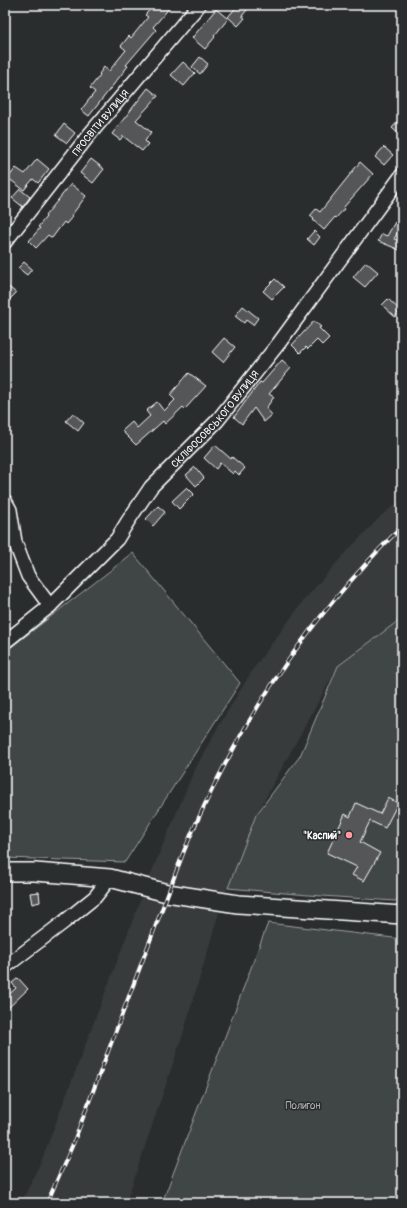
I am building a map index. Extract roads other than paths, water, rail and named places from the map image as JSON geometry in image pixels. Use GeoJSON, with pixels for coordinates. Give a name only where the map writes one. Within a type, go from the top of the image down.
{"type":"FeatureCollection","features":[{"type":"Feature","properties":{"kind":"main road"},"geometry":{"type":"LineString","coordinates":[[5,872],[35,872],[110,878],[167,893],[238,904],[402,915]]}},
{"type":"Feature","properties":{"kind":"street","name":"ПРОСВІТИ ВУЛИЦЯ"},"geometry":{"type":"LineString","coordinates":[[5,242],[89,136],[199,5]]}},
{"type":"Feature","properties":{"kind":"street","name":"СКЛІФОСОВСЬКОГО ВУЛИЦЯ"},"geometry":{"type":"LineString","coordinates":[[5,642],[50,606],[118,539],[128,521],[152,487],[217,421],[279,343],[402,175]]}},
{"type":"Feature","properties":{"kind":"street"},"geometry":{"type":"LineString","coordinates":[[5,500],[10,510],[16,542],[28,576],[50,606]]}},
{"type":"Feature","properties":{"kind":"street"},"geometry":{"type":"LineString","coordinates":[[5,967],[59,927],[95,897],[110,878]]}},
{"type":"Feature","properties":{"kind":"railway"},"geometry":{"type":"LineString","coordinates":[[47,1203],[73,1144],[184,851],[235,745],[255,711],[298,646],[347,585],[402,527]]}},
{"type":"Feature","properties":{"kind":"place","name":"\"Каспий\""},"geometry":{"type":"Point","coordinates":[349,835]}},
{"type":"Feature","properties":{"kind":"park label","name":"Полигон"},"geometry":{"type":"Point","coordinates":[303,1105]}}]}
